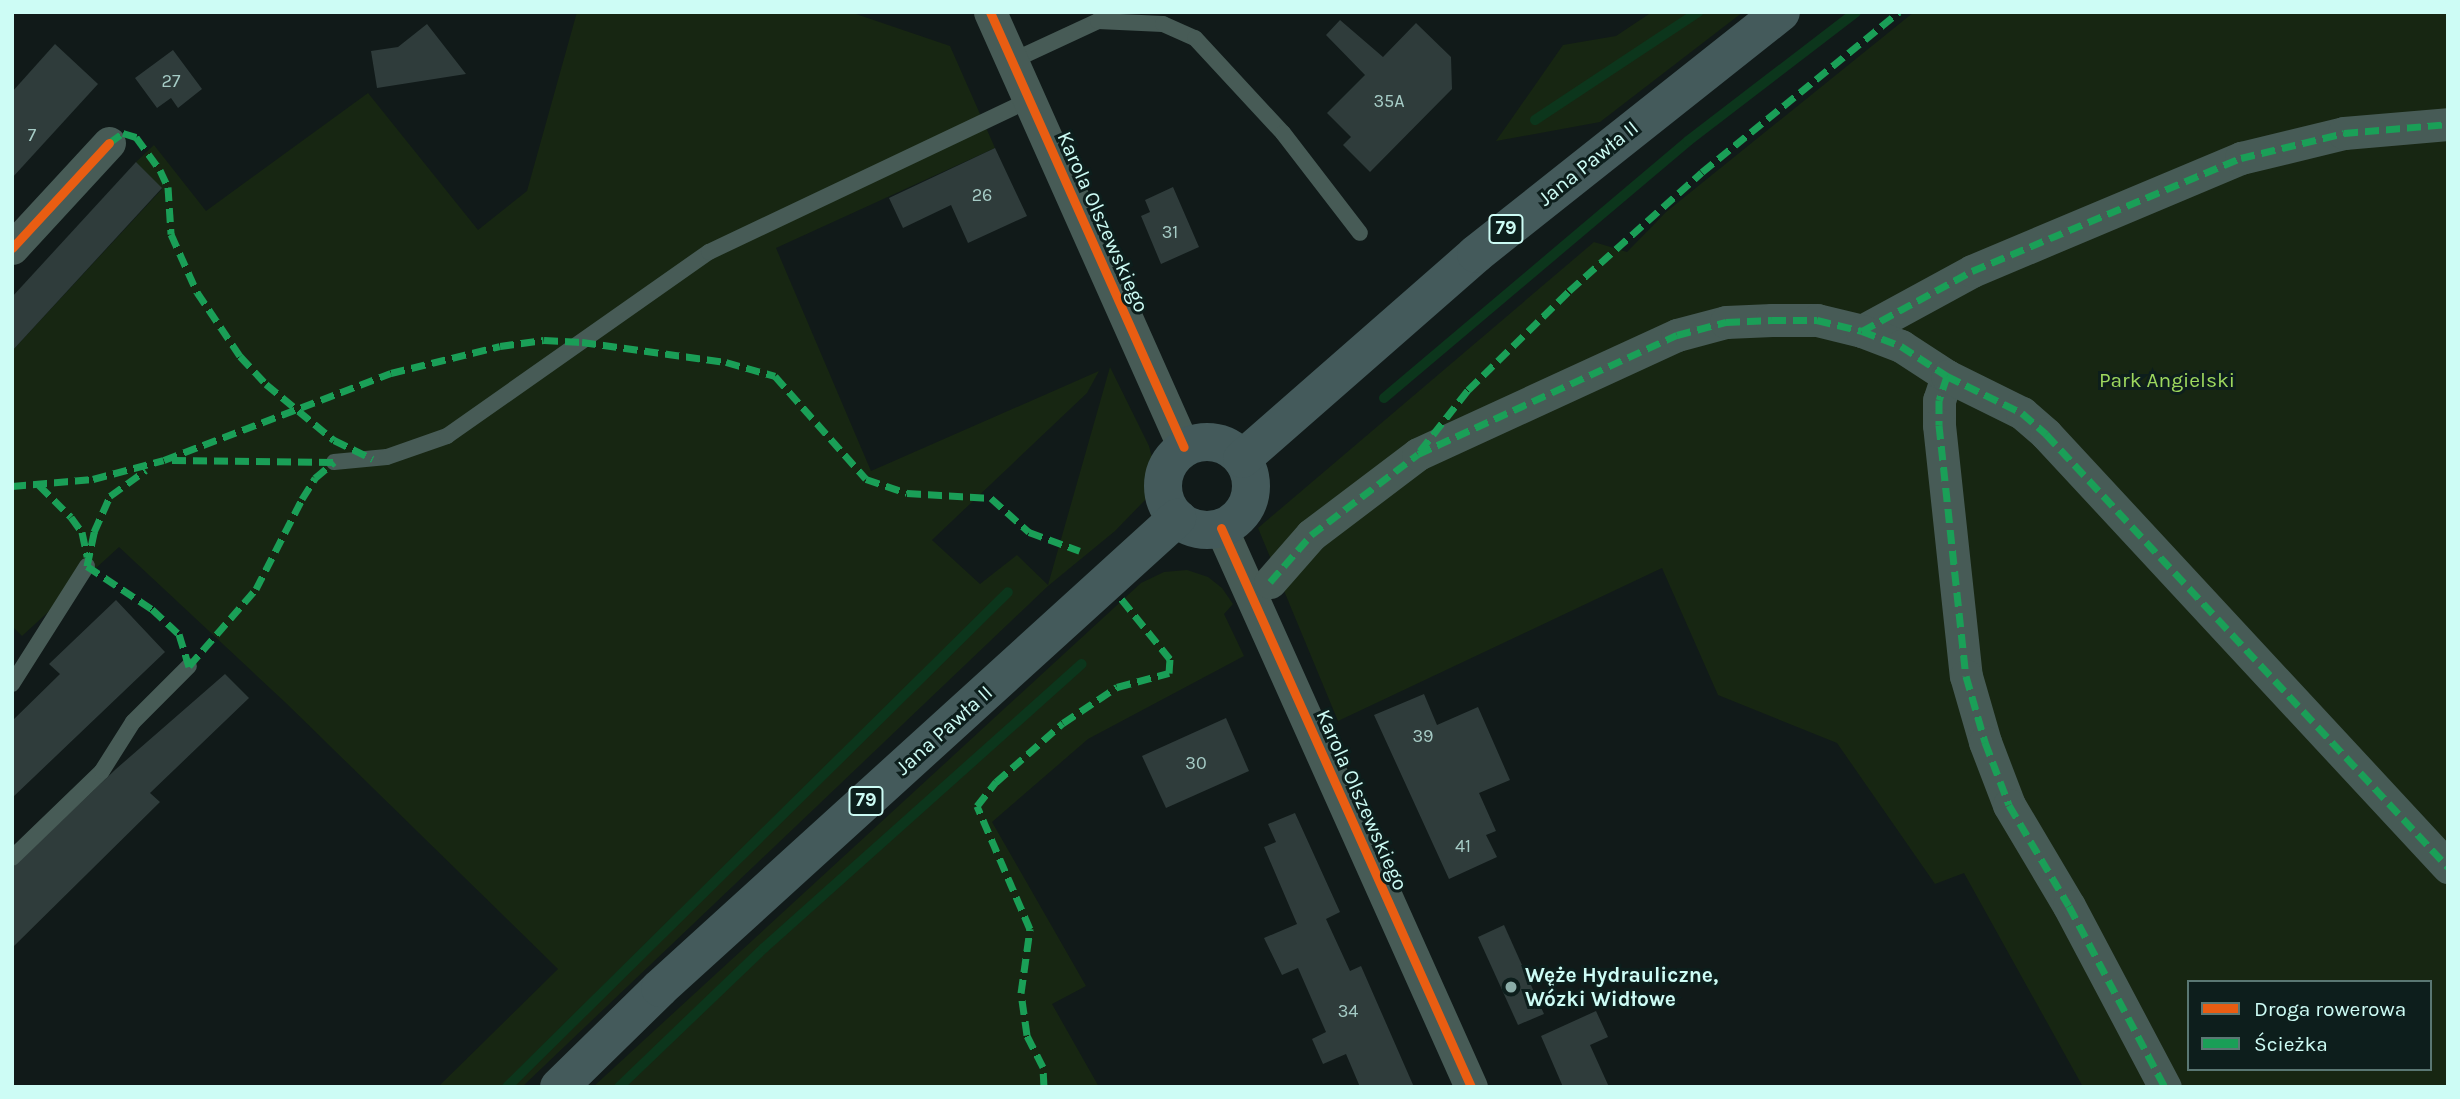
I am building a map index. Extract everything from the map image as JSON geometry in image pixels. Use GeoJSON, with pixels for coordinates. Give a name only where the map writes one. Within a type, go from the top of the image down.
{"type":"FeatureCollection","features":[{"type":"Feature","properties":{"kind":"main road","name":"Jana Pawła II"},"geometry":{"type":"LineString","coordinates":[[1242,458],[1476,254],[1781,12]]}},
{"type":"Feature","properties":{"kind":"main road"},"geometry":{"type":"LineString","coordinates":[[1209,441],[1232,449],[1242,458],[1251,480],[1247,504],[1221,528],[1197,529],[1177,518],[1166,505],[1163,480],[1172,458],[1184,447],[1209,441]]}},
{"type":"Feature","properties":{"kind":"main road","name":"Jana Pawła II"},"geometry":{"type":"LineString","coordinates":[[559,1087],[660,988],[1177,518]]}},
{"type":"Feature","properties":{"kind":"street","name":"Karola Olszewskiego"},"geometry":{"type":"LineString","coordinates":[[990,12],[1184,447]]}},
{"type":"Feature","properties":{"kind":"street"},"geometry":{"type":"LineString","coordinates":[[1862,331],[1972,271],[2241,158],[2344,133],[2448,124]]}},
{"type":"Feature","properties":{"kind":"street"},"geometry":{"type":"LineString","coordinates":[[12,248],[109,143]]}},
{"type":"Feature","properties":{"kind":"street"},"geometry":{"type":"LineString","coordinates":[[1270,582],[1311,535],[1418,454],[1677,335],[1726,322],[1772,320],[1816,320],[1862,331],[1901,346],[1947,376],[2022,413],[2046,434],[2448,867]]}},
{"type":"Feature","properties":{"kind":"street"},"geometry":{"type":"LineString","coordinates":[[1947,376],[1939,400],[1939,425],[1966,676],[1985,742],[2009,805],[2069,906],[2165,1087]]}},
{"type":"Feature","properties":{"kind":"street","name":"Karola Olszewskiego"},"geometry":{"type":"LineString","coordinates":[[1221,528],[1471,1087]]}},
{"type":"Feature","properties":{"kind":"lane"},"geometry":{"type":"LineString","coordinates":[[1012,61],[1098,20],[1153,22],[1195,38],[1283,133],[1360,233]]}},
{"type":"Feature","properties":{"kind":"lane"},"geometry":{"type":"LineString","coordinates":[[334,463],[387,457],[447,436],[709,252],[1029,100]]}},
{"type":"Feature","properties":{"kind":"lane"},"geometry":{"type":"LineString","coordinates":[[12,684],[88,566]]}},
{"type":"Feature","properties":{"kind":"lane"},"geometry":{"type":"LineString","coordinates":[[12,858],[102,771],[134,722],[189,666]]}},
{"type":"Feature","properties":{"kind":"green space"},"geometry":{"type":"Polygon","coordinates":[[[577,12],[850,12],[950,46],[995,148],[776,248],[871,471],[1099,371],[1087,393],[932,540],[980,584],[1017,555],[1048,585],[1110,367],[1149,446],[1155,469],[1147,498],[1115,531],[1048,586],[522,1087],[438,1087],[558,969],[287,704],[119,547],[22,636],[12,626],[12,351],[162,189],[136,162],[154,145],[206,211],[368,93],[478,230],[527,191],[577,12]]]}},
{"type":"Feature","properties":{"kind":"green space"},"geometry":{"type":"Polygon","coordinates":[[[1652,12],[1743,12],[1600,122],[1496,141],[1563,45],[1616,36],[1652,12]]]}},
{"type":"Feature","properties":{"kind":"green space","name":"Park Angielski"},"geometry":{"type":"Polygon","coordinates":[[[1914,12],[2448,12],[2448,1087],[2083,1087],[1964,873],[1935,884],[1837,743],[1718,695],[1662,568],[1338,721],[1258,528],[1594,242],[1627,252],[1666,212],[1914,12]]]}},
{"type":"Feature","properties":{"kind":"green space"},"geometry":{"type":"Polygon","coordinates":[[[1187,570],[1208,577],[1222,588],[1233,604],[1224,614],[1244,656],[1088,739],[992,822],[1086,986],[1052,1004],[1099,1087],[593,1087],[1141,583],[1164,572],[1187,570]]]}},
{"type":"Feature","properties":{"kind":"building"},"geometry":{"type":"Polygon","coordinates":[[[1340,20],[1383,57],[1416,23],[1451,57],[1452,89],[1370,172],[1343,145],[1351,137],[1327,113],[1365,75],[1326,35],[1340,20]]]}},
{"type":"Feature","properties":{"kind":"building"},"geometry":{"type":"Polygon","coordinates":[[[427,24],[466,74],[377,88],[371,51],[398,47],[427,24]]]}},
{"type":"Feature","properties":{"kind":"building"},"geometry":{"type":"Polygon","coordinates":[[[55,44],[98,84],[12,178],[12,92],[55,44]]]}},
{"type":"Feature","properties":{"kind":"building"},"geometry":{"type":"Polygon","coordinates":[[[173,50],[202,89],[178,108],[171,98],[157,108],[135,78],[173,50]]]}},
{"type":"Feature","properties":{"kind":"building"},"geometry":{"type":"Polygon","coordinates":[[[995,148],[1027,216],[968,243],[951,205],[903,228],[889,198],[995,148]]]}},
{"type":"Feature","properties":{"kind":"building"},"geometry":{"type":"Polygon","coordinates":[[[136,162],[162,188],[12,351],[12,297],[136,162]]]}},
{"type":"Feature","properties":{"kind":"building"},"geometry":{"type":"Polygon","coordinates":[[[1173,187],[1199,247],[1161,264],[1141,216],[1150,212],[1145,200],[1173,187]]]}},
{"type":"Feature","properties":{"kind":"building"},"geometry":{"type":"Polygon","coordinates":[[[116,600],[165,652],[12,798],[12,721],[60,674],[49,664],[116,600]]]}},
{"type":"Feature","properties":{"kind":"building"},"geometry":{"type":"Polygon","coordinates":[[[225,674],[249,698],[150,793],[160,802],[12,948],[12,868],[116,769],[225,674]]]}},
{"type":"Feature","properties":{"kind":"building"},"geometry":{"type":"Polygon","coordinates":[[[1424,694],[1437,725],[1478,707],[1510,780],[1479,793],[1496,831],[1486,835],[1497,857],[1449,879],[1374,715],[1424,694]]]}},
{"type":"Feature","properties":{"kind":"building"},"geometry":{"type":"Polygon","coordinates":[[[1226,718],[1249,771],[1166,808],[1142,756],[1226,718]]]}},
{"type":"Feature","properties":{"kind":"building"},"geometry":{"type":"Polygon","coordinates":[[[1295,813],[1340,912],[1326,919],[1350,971],[1361,966],[1414,1087],[1360,1087],[1346,1054],[1323,1064],[1312,1039],[1326,1032],[1298,968],[1282,975],[1264,938],[1297,924],[1264,847],[1276,842],[1268,824],[1295,813]]]}},
{"type":"Feature","properties":{"kind":"building"},"geometry":{"type":"Polygon","coordinates":[[[1504,925],[1544,1014],[1518,1025],[1478,937],[1504,925]]]}},
{"type":"Feature","properties":{"kind":"building"},"geometry":{"type":"Polygon","coordinates":[[[1596,1011],[1608,1037],[1590,1045],[1609,1087],[1563,1087],[1541,1036],[1596,1011]]]}},
{"type":"Feature","properties":{"kind":"waterway"},"geometry":{"type":"LineString","coordinates":[[1535,120],[1698,12]]}},
{"type":"Feature","properties":{"kind":"waterway"},"geometry":{"type":"LineString","coordinates":[[1384,398],[1688,141],[1856,12]]}},
{"type":"Feature","properties":{"kind":"waterway"},"geometry":{"type":"LineString","coordinates":[[507,1087],[1008,592]]}},
{"type":"Feature","properties":{"kind":"waterway"},"geometry":{"type":"LineString","coordinates":[[619,1087],[764,948],[1082,664]]}},
{"type":"Feature","properties":{"kind":"marked path"},"geometry":{"type":"LineString","coordinates":[[1420,451],[1468,390],[1569,291],[1702,172],[1899,12]]}},
{"type":"Feature","properties":{"kind":"marked path"},"geometry":{"type":"LineString","coordinates":[[1862,331],[1972,271],[2241,158],[2344,133],[2448,124]]}},
{"type":"Feature","properties":{"kind":"marked path"},"geometry":{"type":"LineString","coordinates":[[109,143],[123,133],[136,137],[160,170],[168,187],[171,234],[197,292],[240,356],[266,384],[334,440],[373,459]]}},
{"type":"Feature","properties":{"kind":"marked path"},"geometry":{"type":"LineString","coordinates":[[1270,582],[1311,535],[1418,454],[1677,335],[1726,322],[1817,320],[1862,331],[1901,346],[1947,376],[2022,413],[2046,434],[2448,867]]}},
{"type":"Feature","properties":{"kind":"marked path"},"geometry":{"type":"LineString","coordinates":[[12,486],[93,479],[164,460],[391,373],[500,346],[544,340],[582,342],[726,362],[775,376],[866,479],[907,493],[991,498],[1029,532],[1080,551]]}},
{"type":"Feature","properties":{"kind":"marked path"},"geometry":{"type":"LineString","coordinates":[[1947,376],[1939,400],[1939,425],[1966,676],[1985,742],[2009,805],[2069,906],[2165,1087]]}},
{"type":"Feature","properties":{"kind":"marked path"},"geometry":{"type":"LineString","coordinates":[[172,460],[334,462]]}},
{"type":"Feature","properties":{"kind":"marked path"},"geometry":{"type":"LineString","coordinates":[[189,666],[256,589],[302,499],[315,478],[334,462]]}},
{"type":"Feature","properties":{"kind":"marked path"},"geometry":{"type":"LineString","coordinates":[[87,566],[94,532],[110,496],[146,470]]}},
{"type":"Feature","properties":{"kind":"marked path"},"geometry":{"type":"LineString","coordinates":[[39,485],[82,532],[87,556]]}},
{"type":"Feature","properties":{"kind":"marked path"},"geometry":{"type":"LineString","coordinates":[[87,566],[152,609],[179,634],[189,666]]}},
{"type":"Feature","properties":{"kind":"marked path"},"geometry":{"type":"LineString","coordinates":[[1044,1087],[1043,1067],[1027,1035],[1021,993],[1030,929],[977,806],[996,782],[1063,723],[1117,687],[1169,673],[1170,659],[1119,596]]}},
{"type":"Feature","properties":{"kind":"cycle path"},"geometry":{"type":"LineString","coordinates":[[990,12],[1184,447]]}},
{"type":"Feature","properties":{"kind":"cycle path"},"geometry":{"type":"LineString","coordinates":[[12,248],[109,143]]}},
{"type":"Feature","properties":{"kind":"cycle path"},"geometry":{"type":"LineString","coordinates":[[1221,528],[1471,1087]]}},
{"type":"Feature","properties":{"kind":"place","name":"Węże Hydrauliczne, Wózki Widłowe"},"geometry":{"type":"Point","coordinates":[1511,987]}}]}
